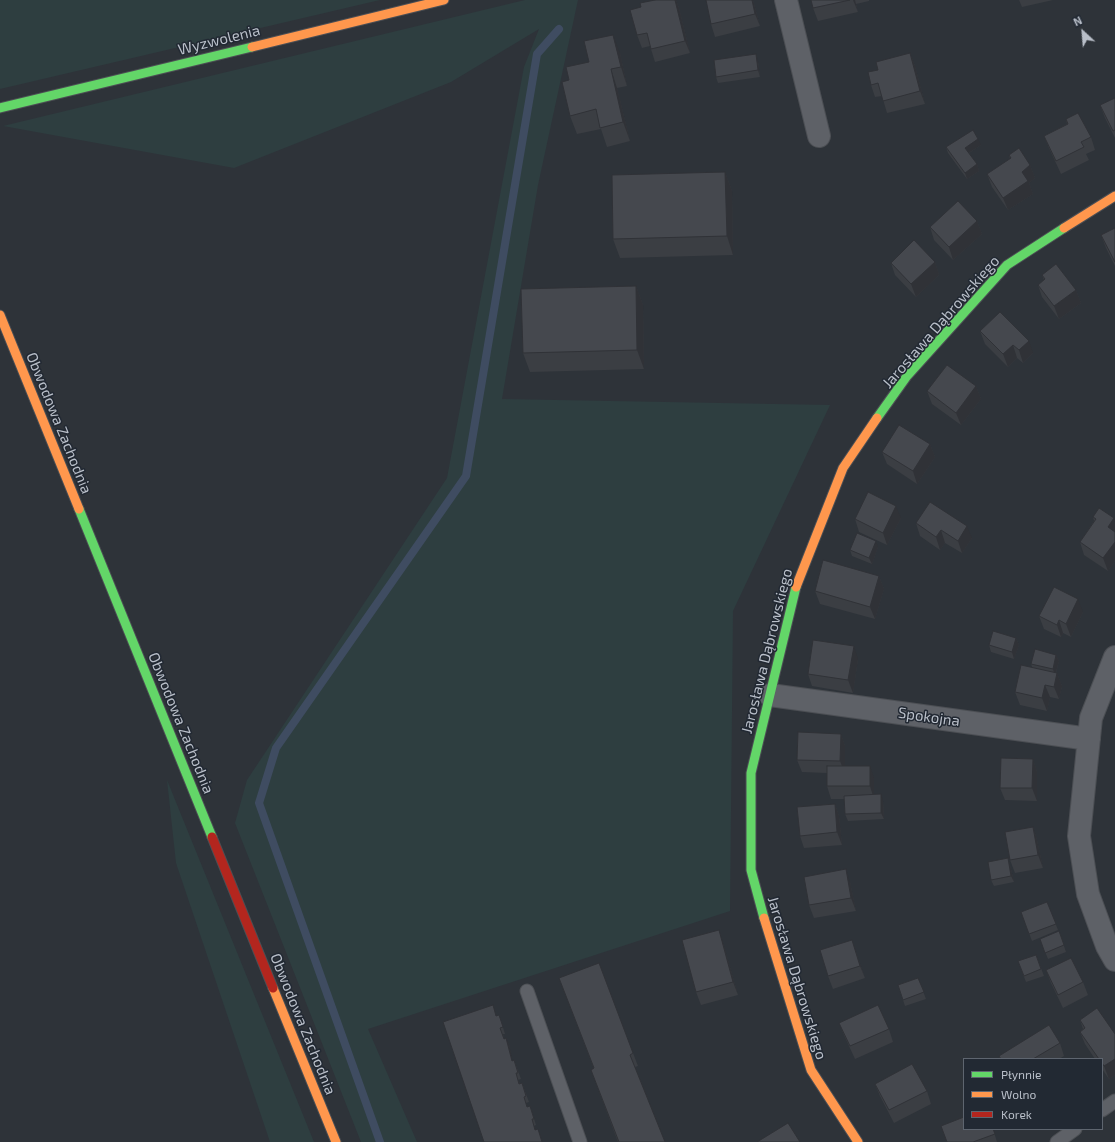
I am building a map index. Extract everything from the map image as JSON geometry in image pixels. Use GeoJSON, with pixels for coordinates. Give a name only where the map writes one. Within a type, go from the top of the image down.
{"type":"FeatureCollection","features":[{"type":"Feature","properties":{"kind":"street","name":"Wyzwolenia"},"geometry":{"type":"LineString","coordinates":[[0,108],[444,0]]}},
{"type":"Feature","properties":{"kind":"street"},"geometry":{"type":"LineString","coordinates":[[786,0],[819,136]]}},
{"type":"Feature","properties":{"kind":"street","name":"Jarosława Dąbrowskiego"},"geometry":{"type":"LineString","coordinates":[[858,1142],[811,1070],[770,943],[751,870],[751,773],[798,578],[843,468],[907,376],[1007,265],[1115,196]]}},
{"type":"Feature","properties":{"kind":"street","name":"Obwodowa Zachodnia"},"geometry":{"type":"LineString","coordinates":[[0,316],[336,1142]]}},
{"type":"Feature","properties":{"kind":"street"},"geometry":{"type":"LineString","coordinates":[[1112,950],[1088,894],[1079,836],[1091,718],[1115,657]]}},
{"type":"Feature","properties":{"kind":"street","name":"Spokojna"},"geometry":{"type":"LineString","coordinates":[[770,695],[1089,740]]}},
{"type":"Feature","properties":{"kind":"lane"},"geometry":{"type":"LineString","coordinates":[[527,990],[580,1142]]}},
{"type":"Feature","properties":{"kind":"lane"},"geometry":{"type":"LineString","coordinates":[[1103,1109],[1115,1101]]}},
{"type":"Feature","properties":{"kind":"lane"},"geometry":{"type":"LineString","coordinates":[[1057,1142],[1074,1130]]}},
{"type":"Feature","properties":{"kind":"shaded area"},"geometry":{"type":"Polygon","coordinates":[[[0,0],[380,0],[0,89],[0,0]]]}},
{"type":"Feature","properties":{"kind":"shaded area"},"geometry":{"type":"Polygon","coordinates":[[[525,0],[578,0],[538,185],[502,399],[830,405],[733,611],[730,911],[368,1029],[417,1142],[361,1142],[235,823],[247,780],[447,478],[524,67],[539,29],[451,82],[234,168],[3,126],[525,0]]]}},
{"type":"Feature","properties":{"kind":"shaded area"},"geometry":{"type":"Polygon","coordinates":[[[167,780],[314,1142],[270,1142],[176,863],[167,780]]]}},
{"type":"Feature","properties":{"kind":"building"},"geometry":{"type":"Polygon","coordinates":[[[655,0],[675,0],[685,41],[651,49],[647,33],[637,35],[630,10],[641,7],[640,3],[655,0]]]}},
{"type":"Feature","properties":{"kind":"building"},"geometry":{"type":"Polygon","coordinates":[[[706,0],[752,0],[755,14],[711,24],[706,0]]]}},
{"type":"Feature","properties":{"kind":"building"},"geometry":{"type":"Polygon","coordinates":[[[811,0],[850,0],[813,8],[811,0]]]}},
{"type":"Feature","properties":{"kind":"building"},"geometry":{"type":"Polygon","coordinates":[[[613,35],[621,67],[611,69],[623,122],[600,128],[596,109],[570,116],[562,82],[569,80],[566,67],[589,62],[584,41],[613,35]]]}},
{"type":"Feature","properties":{"kind":"building"},"geometry":{"type":"Polygon","coordinates":[[[910,53],[920,91],[883,101],[878,83],[871,85],[868,72],[878,70],[876,62],[910,53]]]}},
{"type":"Feature","properties":{"kind":"building"},"geometry":{"type":"Polygon","coordinates":[[[756,54],[758,70],[716,77],[714,60],[756,54]]]}},
{"type":"Feature","properties":{"kind":"building"},"geometry":{"type":"Polygon","coordinates":[[[1115,98],[1115,130],[1113,131],[1100,105],[1115,98]]]}},
{"type":"Feature","properties":{"kind":"building"},"geometry":{"type":"Polygon","coordinates":[[[1078,113],[1091,137],[1081,142],[1084,147],[1056,161],[1044,136],[1068,124],[1066,119],[1078,113]]]}},
{"type":"Feature","properties":{"kind":"building"},"geometry":{"type":"Polygon","coordinates":[[[973,130],[978,139],[965,148],[977,164],[965,173],[946,147],[973,130]]]}},
{"type":"Feature","properties":{"kind":"building"},"geometry":{"type":"Polygon","coordinates":[[[1019,148],[1030,165],[1022,172],[1028,181],[1003,198],[987,174],[1011,158],[1009,155],[1019,148]]]}},
{"type":"Feature","properties":{"kind":"building"},"geometry":{"type":"Polygon","coordinates":[[[725,172],[727,236],[613,239],[612,175],[725,172]]]}},
{"type":"Feature","properties":{"kind":"building"},"geometry":{"type":"Polygon","coordinates":[[[958,201],[977,221],[949,247],[930,227],[958,201]]]}},
{"type":"Feature","properties":{"kind":"building"},"geometry":{"type":"Polygon","coordinates":[[[1115,228],[1115,262],[1101,235],[1115,228]]]}},
{"type":"Feature","properties":{"kind":"building"},"geometry":{"type":"Polygon","coordinates":[[[914,240],[935,262],[911,284],[891,263],[914,240]]]}},
{"type":"Feature","properties":{"kind":"building"},"geometry":{"type":"Polygon","coordinates":[[[1056,264],[1076,290],[1054,306],[1038,285],[1045,279],[1042,275],[1056,264]]]}},
{"type":"Feature","properties":{"kind":"building"},"geometry":{"type":"Polygon","coordinates":[[[636,286],[637,350],[523,353],[521,289],[636,286]]]}},
{"type":"Feature","properties":{"kind":"building"},"geometry":{"type":"Polygon","coordinates":[[[1000,312],[1029,341],[1019,350],[1013,345],[1003,354],[980,331],[1000,312]]]}},
{"type":"Feature","properties":{"kind":"building"},"geometry":{"type":"Polygon","coordinates":[[[947,365],[976,386],[956,413],[927,391],[947,365]]]}},
{"type":"Feature","properties":{"kind":"building"},"geometry":{"type":"Polygon","coordinates":[[[899,425],[930,444],[913,471],[882,452],[899,425]]]}},
{"type":"Feature","properties":{"kind":"building"},"geometry":{"type":"Polygon","coordinates":[[[868,492],[896,506],[883,533],[855,519],[868,492]]]}},
{"type":"Feature","properties":{"kind":"building"},"geometry":{"type":"Polygon","coordinates":[[[930,502],[967,526],[958,541],[941,530],[936,537],[916,523],[930,502]]]}},
{"type":"Feature","properties":{"kind":"building"},"geometry":{"type":"Polygon","coordinates":[[[1099,508],[1114,518],[1108,527],[1115,532],[1115,542],[1103,558],[1080,542],[1096,519],[1093,517],[1099,508]]]}},
{"type":"Feature","properties":{"kind":"building"},"geometry":{"type":"Polygon","coordinates":[[[857,533],[876,541],[869,558],[850,550],[857,533]]]}},
{"type":"Feature","properties":{"kind":"building"},"geometry":{"type":"Polygon","coordinates":[[[823,560],[879,576],[870,607],[815,591],[823,560]]]}},
{"type":"Feature","properties":{"kind":"building"},"geometry":{"type":"Polygon","coordinates":[[[1054,587],[1078,599],[1066,624],[1059,620],[1057,625],[1039,616],[1054,587]]]}},
{"type":"Feature","properties":{"kind":"building"},"geometry":{"type":"Polygon","coordinates":[[[993,631],[1016,638],[1012,652],[989,645],[993,631]]]}},
{"type":"Feature","properties":{"kind":"building"},"geometry":{"type":"Polygon","coordinates":[[[813,640],[854,646],[848,680],[808,674],[813,640]]]}},
{"type":"Feature","properties":{"kind":"building"},"geometry":{"type":"Polygon","coordinates":[[[1035,649],[1056,655],[1053,669],[1031,664],[1035,649]]]}},
{"type":"Feature","properties":{"kind":"building"},"geometry":{"type":"Polygon","coordinates":[[[1021,665],[1057,673],[1054,687],[1045,685],[1042,698],[1015,692],[1021,665]]]}},
{"type":"Feature","properties":{"kind":"building"},"geometry":{"type":"Polygon","coordinates":[[[798,732],[841,734],[840,761],[797,760],[798,732]]]}},
{"type":"Feature","properties":{"kind":"building"},"geometry":{"type":"Polygon","coordinates":[[[1001,758],[1033,759],[1032,788],[1000,788],[1001,758]]]}},
{"type":"Feature","properties":{"kind":"building"},"geometry":{"type":"Polygon","coordinates":[[[827,766],[870,766],[870,786],[827,786],[827,766]]]}},
{"type":"Feature","properties":{"kind":"building"},"geometry":{"type":"Polygon","coordinates":[[[881,794],[881,813],[845,814],[844,796],[881,794]]]}},
{"type":"Feature","properties":{"kind":"building"},"geometry":{"type":"Polygon","coordinates":[[[835,804],[837,832],[800,836],[797,807],[835,804]]]}},
{"type":"Feature","properties":{"kind":"building"},"geometry":{"type":"Polygon","coordinates":[[[1033,827],[1038,855],[1010,860],[1005,832],[1033,827]]]}},
{"type":"Feature","properties":{"kind":"building"},"geometry":{"type":"Polygon","coordinates":[[[1008,858],[1011,876],[991,880],[988,862],[1008,858]]]}},
{"type":"Feature","properties":{"kind":"building"},"geometry":{"type":"Polygon","coordinates":[[[846,869],[851,898],[809,905],[804,877],[846,869]]]}},
{"type":"Feature","properties":{"kind":"building"},"geometry":{"type":"Polygon","coordinates":[[[1047,902],[1056,924],[1029,934],[1021,912],[1047,902]]]}},
{"type":"Feature","properties":{"kind":"building"},"geometry":{"type":"Polygon","coordinates":[[[719,930],[733,982],[696,992],[682,940],[719,930]]]}},
{"type":"Feature","properties":{"kind":"building"},"geometry":{"type":"Polygon","coordinates":[[[1059,931],[1064,945],[1045,953],[1040,939],[1059,931]]]}},
{"type":"Feature","properties":{"kind":"building"},"geometry":{"type":"Polygon","coordinates":[[[852,940],[860,966],[828,976],[820,950],[852,940]]]}},
{"type":"Feature","properties":{"kind":"building"},"geometry":{"type":"Polygon","coordinates":[[[1036,955],[1041,969],[1024,976],[1018,961],[1036,955]]]}},
{"type":"Feature","properties":{"kind":"building"},"geometry":{"type":"Polygon","coordinates":[[[1071,958],[1083,982],[1058,995],[1046,970],[1071,958]]]}},
{"type":"Feature","properties":{"kind":"building"},"geometry":{"type":"Polygon","coordinates":[[[599,963],[633,1053],[630,1055],[665,1142],[619,1142],[591,1070],[594,1068],[559,978],[599,963]]]}},
{"type":"Feature","properties":{"kind":"building"},"geometry":{"type":"Polygon","coordinates":[[[918,978],[924,992],[903,1000],[898,985],[918,978]]]}},
{"type":"Feature","properties":{"kind":"building"},"geometry":{"type":"Polygon","coordinates":[[[493,1005],[496,1016],[499,1015],[503,1027],[500,1028],[504,1039],[506,1038],[512,1061],[514,1060],[518,1073],[516,1073],[519,1084],[522,1083],[526,1096],[524,1097],[527,1107],[530,1106],[534,1119],[532,1119],[535,1130],[538,1129],[542,1142],[484,1142],[443,1022],[493,1005]]]}},
{"type":"Feature","properties":{"kind":"building"},"geometry":{"type":"Polygon","coordinates":[[[878,1005],[889,1029],[850,1046],[839,1023],[878,1005]]]}},
{"type":"Feature","properties":{"kind":"building"},"geometry":{"type":"Polygon","coordinates":[[[1097,1008],[1115,1034],[1115,1059],[1104,1066],[1103,1058],[1098,1058],[1080,1032],[1085,1028],[1080,1020],[1097,1008]]]}},
{"type":"Feature","properties":{"kind":"building"},"geometry":{"type":"Polygon","coordinates":[[[1049,1025],[1060,1043],[1035,1058],[1000,1058],[999,1056],[1049,1025]]]}},
{"type":"Feature","properties":{"kind":"building"},"geometry":{"type":"Polygon","coordinates":[[[912,1064],[927,1091],[889,1110],[875,1084],[912,1064]]]}},
{"type":"Feature","properties":{"kind":"building"},"geometry":{"type":"Polygon","coordinates":[[[963,1117],[963,1130],[993,1130],[995,1134],[973,1142],[947,1142],[941,1126],[963,1117]]]}},
{"type":"Feature","properties":{"kind":"building"},"geometry":{"type":"Polygon","coordinates":[[[788,1123],[800,1142],[757,1142],[788,1123]]]}},
{"type":"Feature","properties":{"kind":"waterway"},"geometry":{"type":"LineString","coordinates":[[380,1142],[259,803],[276,748],[466,476],[537,54],[559,29]]}},
{"type":"Feature","properties":{"kind":"traffic: fast"},"geometry":{"type":"LineString","coordinates":[[0,108],[252,47]]}},
{"type":"Feature","properties":{"kind":"traffic: fast"},"geometry":{"type":"LineString","coordinates":[[877,418],[907,376],[1007,265],[1064,228]]}},
{"type":"Feature","properties":{"kind":"traffic: fast"},"geometry":{"type":"LineString","coordinates":[[79,509],[212,837]]}},
{"type":"Feature","properties":{"kind":"traffic: fast"},"geometry":{"type":"LineString","coordinates":[[764,918],[751,870],[751,773],[796,587]]}},
{"type":"Feature","properties":{"kind":"traffic: slow"},"geometry":{"type":"LineString","coordinates":[[252,47],[444,0]]}},
{"type":"Feature","properties":{"kind":"traffic: slow"},"geometry":{"type":"LineString","coordinates":[[1064,228],[1115,196]]}},
{"type":"Feature","properties":{"kind":"traffic: slow"},"geometry":{"type":"LineString","coordinates":[[0,315],[79,509]]}},
{"type":"Feature","properties":{"kind":"traffic: slow"},"geometry":{"type":"LineString","coordinates":[[796,587],[843,468],[877,418]]}},
{"type":"Feature","properties":{"kind":"traffic: slow"},"geometry":{"type":"LineString","coordinates":[[764,918],[811,1070],[858,1142]]}},
{"type":"Feature","properties":{"kind":"traffic: slow"},"geometry":{"type":"LineString","coordinates":[[273,988],[336,1142]]}},
{"type":"Feature","properties":{"kind":"traffic: jam"},"geometry":{"type":"LineString","coordinates":[[212,837],[273,988]]}}]}
